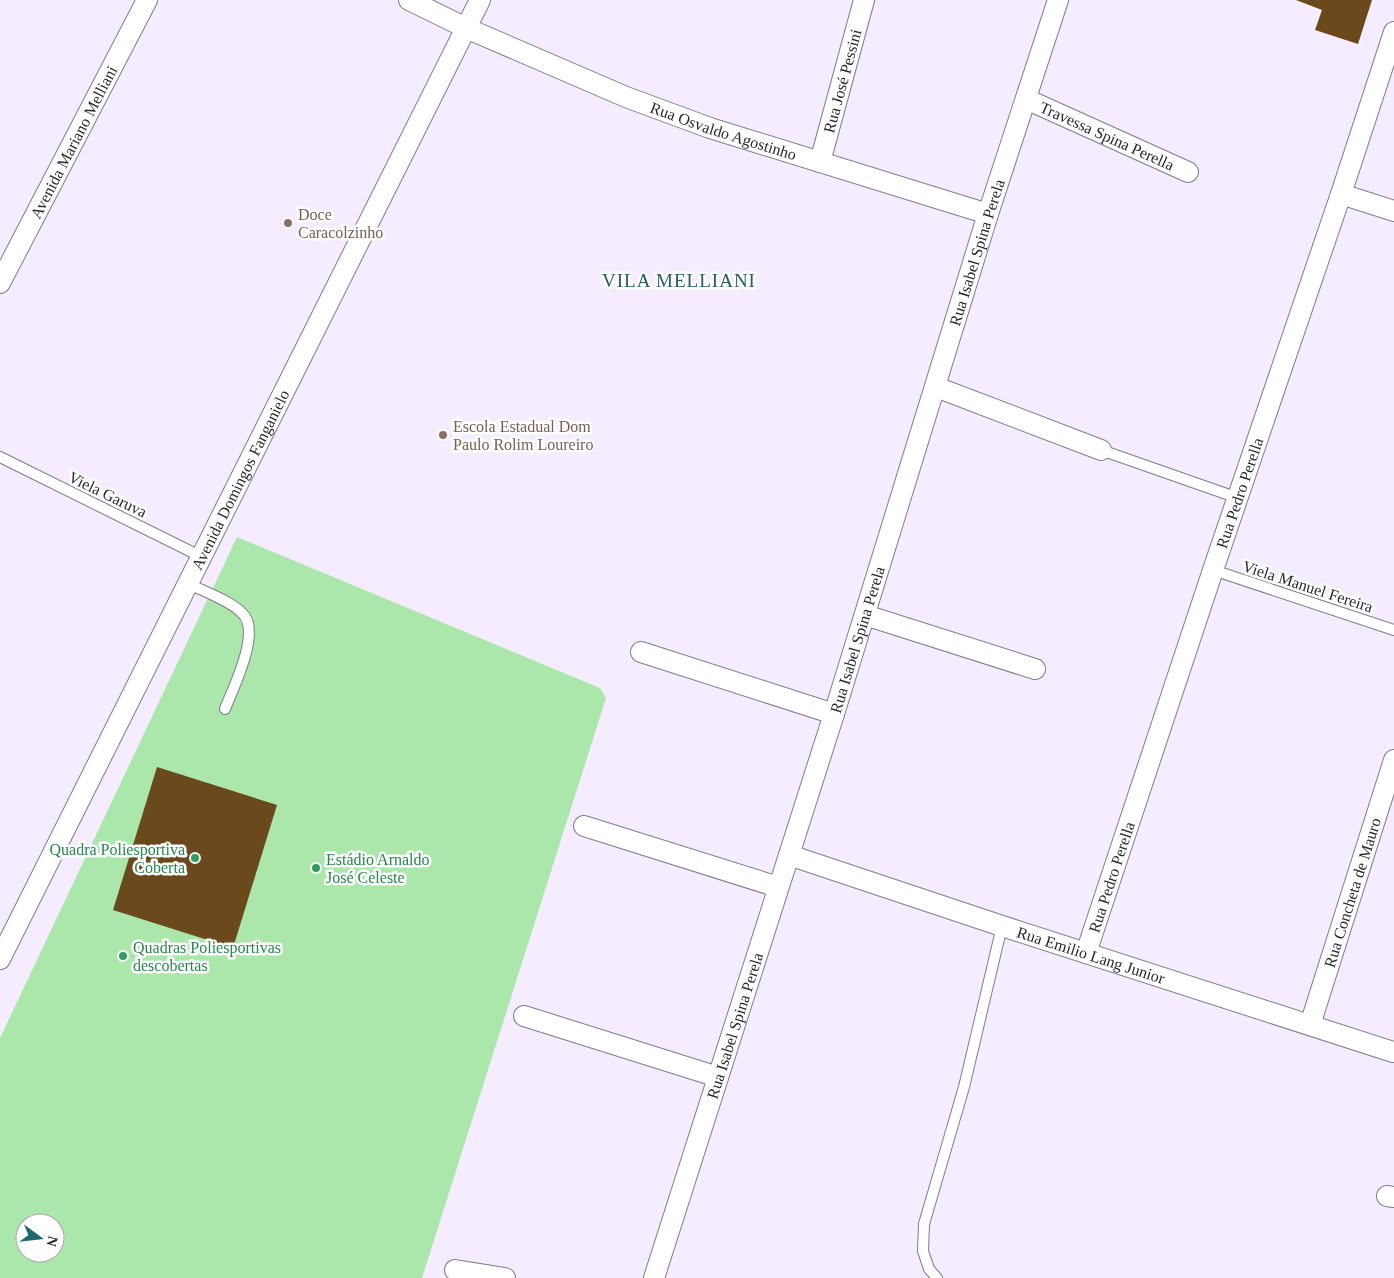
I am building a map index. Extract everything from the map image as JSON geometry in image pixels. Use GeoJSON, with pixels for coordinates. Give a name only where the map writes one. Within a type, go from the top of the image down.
{"type":"FeatureCollection","features":[{"type":"Feature","properties":{"kind":"street","name":"Avenida Mariano Melliani"},"geometry":{"type":"LineString","coordinates":[[0,283],[147,0]]}},
{"type":"Feature","properties":{"kind":"street","name":"Rua Osvaldo Agostinho"},"geometry":{"type":"LineString","coordinates":[[409,0],[466,28],[626,97],[710,128],[988,214]]}},
{"type":"Feature","properties":{"kind":"street","name":"Avenida Domingos Fanganielo"},"geometry":{"type":"LineString","coordinates":[[0,960],[480,0]]}},
{"type":"Feature","properties":{"kind":"street","name":"Rua José Pessini"},"geometry":{"type":"LineString","coordinates":[[820,162],[864,0]]}},
{"type":"Feature","properties":{"kind":"street","name":"Rua Isabel Spina Perela"},"geometry":{"type":"LineString","coordinates":[[654,1278],[834,714],[988,214],[1058,0]]}},
{"type":"Feature","properties":{"kind":"street","name":"Rua Pedro Perella"},"geometry":{"type":"LineString","coordinates":[[1086,953],[1394,32]]}},
{"type":"Feature","properties":{"kind":"street","name":"Travessa Spina Perella"},"geometry":{"type":"LineString","coordinates":[[1026,99],[1188,172]]}},
{"type":"Feature","properties":{"kind":"street"},"geometry":{"type":"LineString","coordinates":[[1341,194],[1394,211]]}},
{"type":"Feature","properties":{"kind":"street"},"geometry":{"type":"LineString","coordinates":[[936,386],[1101,450]]}},
{"type":"Feature","properties":{"kind":"street"},"geometry":{"type":"LineString","coordinates":[[865,615],[1035,669]]}},
{"type":"Feature","properties":{"kind":"street"},"geometry":{"type":"LineString","coordinates":[[640,652],[834,714]]}},
{"type":"Feature","properties":{"kind":"street","name":"Rua Concheta de Mauro"},"geometry":{"type":"LineString","coordinates":[[1310,1025],[1394,760]]}},
{"type":"Feature","properties":{"kind":"street"},"geometry":{"type":"LineString","coordinates":[[584,826],[778,887]]}},
{"type":"Feature","properties":{"kind":"street","name":"Rua Emilio Lang Junior"},"geometry":{"type":"LineString","coordinates":[[789,855],[1393,1052]]}},
{"type":"Feature","properties":{"kind":"street"},"geometry":{"type":"LineString","coordinates":[[524,1016],[718,1077]]}},
{"type":"Feature","properties":{"kind":"street"},"geometry":{"type":"LineString","coordinates":[[455,1270],[505,1278]]}},
{"type":"Feature","properties":{"kind":"lane"},"geometry":{"type":"LineString","coordinates":[[1101,450],[1238,498]]}},
{"type":"Feature","properties":{"kind":"lane","name":"Viela Garuva"},"geometry":{"type":"LineString","coordinates":[[0,458],[202,557]]}},
{"type":"Feature","properties":{"kind":"lane","name":"Viela Manuel Fereira"},"geometry":{"type":"LineString","coordinates":[[1213,570],[1394,630]]}},
{"type":"Feature","properties":{"kind":"lane"},"geometry":{"type":"LineString","coordinates":[[189,584],[237,609],[245,616],[250,627],[246,653],[225,709]]}},
{"type":"Feature","properties":{"kind":"lane"},"geometry":{"type":"LineString","coordinates":[[937,1278],[929,1270],[923,1251],[924,1224],[964,1087],[1002,926]]}},
{"type":"Feature","properties":{"kind":"green space","name":"Estádio Arnaldo José Celeste"},"geometry":{"type":"Polygon","coordinates":[[[237,537],[600,688],[606,698],[422,1278],[0,1278],[0,1038],[237,537]]]}},
{"type":"Feature","properties":{"kind":"building"},"geometry":{"type":"Polygon","coordinates":[[[1296,0],[1372,0],[1358,44],[1315,30],[1322,10],[1296,0]]]}},
{"type":"Feature","properties":{"kind":"building","name":"Quadra Poliesportiva Coberta"},"geometry":{"type":"Polygon","coordinates":[[[157,767],[277,805],[233,948],[113,910],[157,767]]]}},
{"type":"Feature","properties":{"kind":"place","name":"Doce Caracolzinho"},"geometry":{"type":"Point","coordinates":[288,223]}},
{"type":"Feature","properties":{"kind":"place","name":"Escola Estadual Dom Paulo Rolim Loureiro"},"geometry":{"type":"Point","coordinates":[443,435]}},
{"type":"Feature","properties":{"kind":"place","name":"Quadra Poliesportiva Coberta"},"geometry":{"type":"Point","coordinates":[195,858]}},
{"type":"Feature","properties":{"kind":"place","name":"Estádio Arnaldo José Celeste"},"geometry":{"type":"Point","coordinates":[316,868]}},
{"type":"Feature","properties":{"kind":"place","name":"Quadras Poliesportivas descobertas"},"geometry":{"type":"Point","coordinates":[123,956]}},
{"type":"Feature","properties":{"kind":"district","name":"VILA MELLIANI"},"geometry":{"type":"Point","coordinates":[679,280]}}]}
